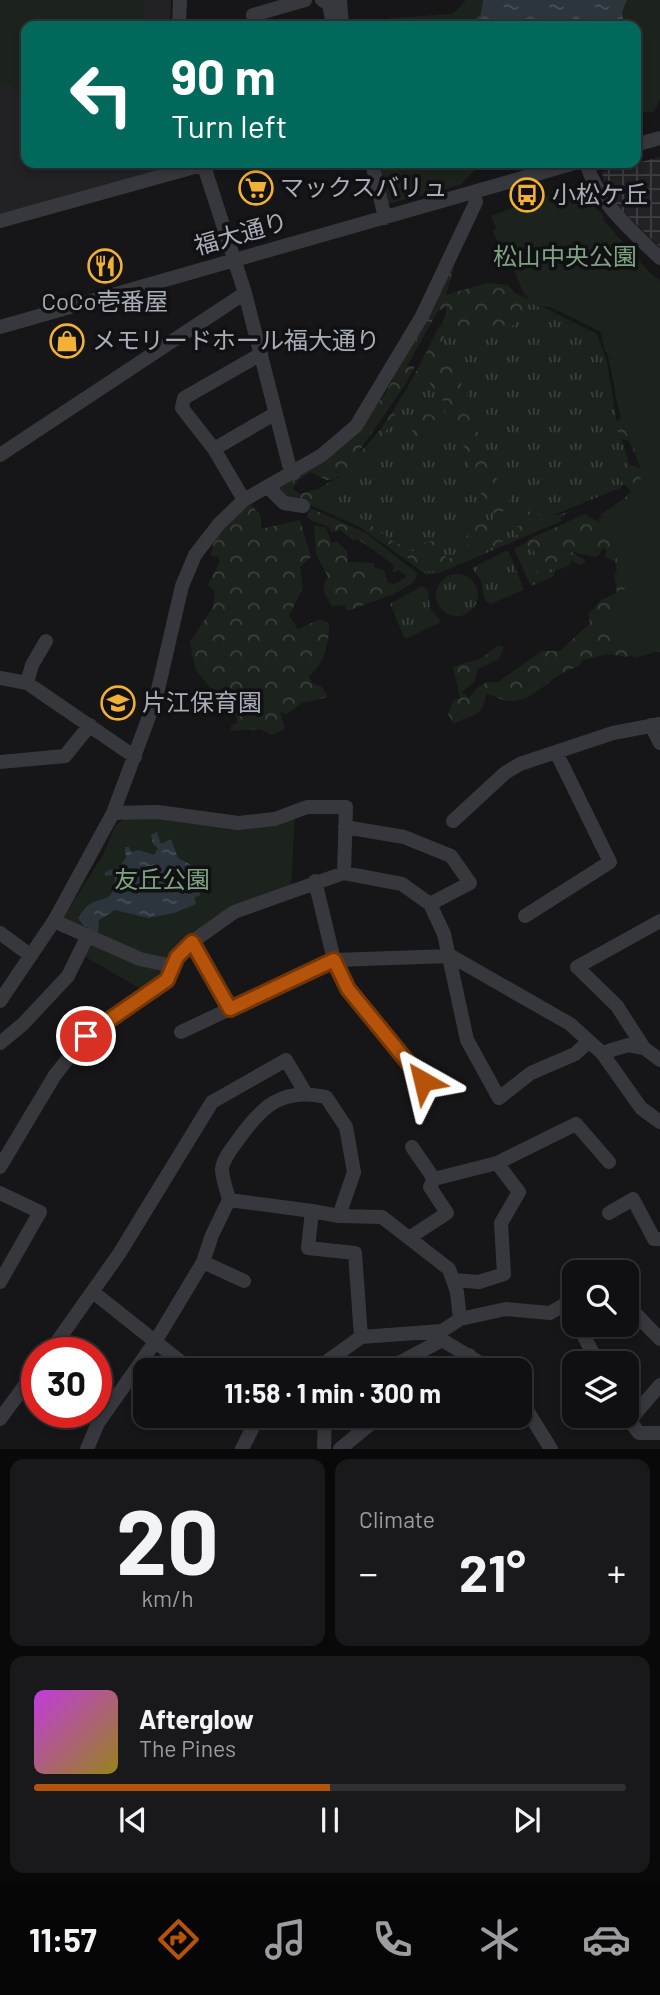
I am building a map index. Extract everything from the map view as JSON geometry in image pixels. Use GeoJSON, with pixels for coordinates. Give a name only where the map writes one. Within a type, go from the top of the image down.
{"type":"FeatureCollection","features":[{"type":"Feature","properties":{"kind":"street"},"geometry":{"type":"LineString","coordinates":[[179,21],[180,0]]}},
{"type":"Feature","properties":{"kind":"street"},"geometry":{"type":"LineString","coordinates":[[254,17],[305,0]]}},
{"type":"Feature","properties":{"kind":"street"},"geometry":{"type":"LineString","coordinates":[[322,0],[329,4],[332,21]]}},
{"type":"Feature","properties":{"kind":"street"},"geometry":{"type":"LineString","coordinates":[[340,0],[342,21]]}},
{"type":"Feature","properties":{"kind":"street"},"geometry":{"type":"LineString","coordinates":[[641,143],[660,138]]}},
{"type":"Feature","properties":{"kind":"street"},"geometry":{"type":"LineString","coordinates":[[0,221],[187,168]]}},
{"type":"Feature","properties":{"kind":"street"},"geometry":{"type":"LineString","coordinates":[[207,168],[236,259],[294,473]]}},
{"type":"Feature","properties":{"kind":"street"},"geometry":{"type":"LineString","coordinates":[[373,168],[385,218]]}},
{"type":"Feature","properties":{"kind":"street","name":"福大通り"},"geometry":{"type":"LineString","coordinates":[[0,327],[558,168]]}},
{"type":"Feature","properties":{"kind":"street"},"geometry":{"type":"LineString","coordinates":[[588,168],[602,200],[611,212],[660,258]]}},
{"type":"Feature","properties":{"kind":"street"},"geometry":{"type":"LineString","coordinates":[[0,1001],[54,921],[113,813],[156,698],[182,586],[195,555],[219,524],[244,500],[294,473],[337,444],[369,410],[422,316],[453,253],[476,202],[474,193]]}},
{"type":"Feature","properties":{"kind":"street"},"geometry":{"type":"LineString","coordinates":[[0,455],[239,294],[245,293]]}},
{"type":"Feature","properties":{"kind":"street"},"geometry":{"type":"LineString","coordinates":[[244,500],[214,449],[182,408],[184,398],[261,354]]}},
{"type":"Feature","properties":{"kind":"street"},"geometry":{"type":"LineString","coordinates":[[214,449],[276,413]]}},
{"type":"Feature","properties":{"kind":"street"},"geometry":{"type":"LineString","coordinates":[[268,487],[284,503],[303,506]]}},
{"type":"Feature","properties":{"kind":"street"},"geometry":{"type":"LineString","coordinates":[[26,683],[46,641]]}},
{"type":"Feature","properties":{"kind":"street"},"geometry":{"type":"LineString","coordinates":[[0,678],[26,683],[135,757]]}},
{"type":"Feature","properties":{"kind":"street"},"geometry":{"type":"LineString","coordinates":[[0,762],[65,756],[90,724]]}},
{"type":"Feature","properties":{"kind":"street"},"geometry":{"type":"LineString","coordinates":[[453,821],[505,773],[520,764],[557,754],[613,733],[655,725],[660,743]]}},
{"type":"Feature","properties":{"kind":"street"},"geometry":{"type":"LineString","coordinates":[[525,916],[610,862],[557,754]]}},
{"type":"Feature","properties":{"kind":"street"},"geometry":{"type":"LineString","coordinates":[[113,813],[158,812],[238,822],[275,819],[307,807],[346,807],[344,873]]}},
{"type":"Feature","properties":{"kind":"street"},"geometry":{"type":"LineString","coordinates":[[345,827],[404,836],[451,856],[470,883],[430,904]]}},
{"type":"Feature","properties":{"kind":"street"},"geometry":{"type":"LineString","coordinates":[[0,1167],[55,1075],[86,1036],[167,980],[172,966],[192,942],[234,912],[315,881],[344,873],[402,884],[430,904],[451,956],[456,997],[467,1040],[499,1098],[531,1073],[575,1054],[589,1041]]}},
{"type":"Feature","properties":{"kind":"street"},"geometry":{"type":"LineString","coordinates":[[315,881],[334,960],[348,989],[423,1081]]}},
{"type":"Feature","properties":{"kind":"street"},"geometry":{"type":"LineString","coordinates":[[54,921],[140,959],[172,966]]}},
{"type":"Feature","properties":{"kind":"street"},"geometry":{"type":"LineString","coordinates":[[660,921],[577,967],[617,1006],[644,1048],[660,1060]]}},
{"type":"Feature","properties":{"kind":"street"},"geometry":{"type":"LineString","coordinates":[[0,933],[30,955]]}},
{"type":"Feature","properties":{"kind":"street"},"geometry":{"type":"LineString","coordinates":[[0,1043],[23,1024],[68,976],[88,935]]}},
{"type":"Feature","properties":{"kind":"street"},"geometry":{"type":"LineString","coordinates":[[192,942],[230,1009]]}},
{"type":"Feature","properties":{"kind":"street"},"geometry":{"type":"LineString","coordinates":[[181,1032],[334,960],[451,956],[570,1024],[603,1053],[641,1108],[660,1122]]}},
{"type":"Feature","properties":{"kind":"street"},"geometry":{"type":"LineString","coordinates":[[603,1053],[628,1045],[644,1048]]}},
{"type":"Feature","properties":{"kind":"street"},"geometry":{"type":"LineString","coordinates":[[61,1337],[93,1292],[212,1102],[286,1060],[305,1092]]}},
{"type":"Feature","properties":{"kind":"street"},"geometry":{"type":"LineString","coordinates":[[88,1449],[98,1423],[155,1342],[203,1262],[212,1235],[229,1200],[222,1167],[257,1114],[277,1100],[305,1092],[326,1097],[346,1127],[354,1172],[339,1216]]}},
{"type":"Feature","properties":{"kind":"street"},"geometry":{"type":"LineString","coordinates":[[409,1238],[447,1213],[430,1187],[434,1180],[497,1163],[576,1124],[609,1162]]}},
{"type":"Feature","properties":{"kind":"street"},"geometry":{"type":"LineString","coordinates":[[412,1147],[434,1180]]}},
{"type":"Feature","properties":{"kind":"street"},"geometry":{"type":"LineString","coordinates":[[453,1280],[479,1282],[504,1274],[499,1233],[501,1223],[519,1192],[497,1163]]}},
{"type":"Feature","properties":{"kind":"street"},"geometry":{"type":"LineString","coordinates":[[0,1193],[40,1212],[0,1282]]}},
{"type":"Feature","properties":{"kind":"street"},"geometry":{"type":"LineString","coordinates":[[609,1213],[633,1199],[654,1239],[660,1239]]}},
{"type":"Feature","properties":{"kind":"street"},"geometry":{"type":"LineString","coordinates":[[229,1200],[339,1216],[382,1217],[449,1269],[460,1319]]}},
{"type":"Feature","properties":{"kind":"street"},"geometry":{"type":"LineString","coordinates":[[312,1211],[308,1248],[355,1253],[360,1337]]}},
{"type":"Feature","properties":{"kind":"street"},"geometry":{"type":"LineString","coordinates":[[203,1262],[244,1281]]}},
{"type":"Feature","properties":{"kind":"street"},"geometry":{"type":"LineString","coordinates":[[93,1292],[176,1358]]}},
{"type":"Feature","properties":{"kind":"street"},"geometry":{"type":"LineString","coordinates":[[406,1358],[442,1336],[460,1319],[506,1309],[550,1312],[562,1305]]}},
{"type":"Feature","properties":{"kind":"street"},"geometry":{"type":"LineString","coordinates":[[639,1317],[660,1339]]}},
{"type":"Feature","properties":{"kind":"street"},"geometry":{"type":"LineString","coordinates":[[331,1358],[360,1337],[442,1336],[474,1358]]}},
{"type":"Feature","properties":{"kind":"street"},"geometry":{"type":"LineString","coordinates":[[639,1407],[660,1385]]}},
{"type":"Feature","properties":{"kind":"street"},"geometry":{"type":"LineString","coordinates":[[0,1419],[21,1391]]}},
{"type":"Feature","properties":{"kind":"street"},"geometry":{"type":"LineString","coordinates":[[532,1418],[551,1449]]}},
{"type":"Feature","properties":{"kind":"street"},"geometry":{"type":"LineString","coordinates":[[242,1449],[251,1428]]}},
{"type":"Feature","properties":{"kind":"street"},"geometry":{"type":"LineString","coordinates":[[324,1449],[325,1428]]}},
{"type":"Feature","properties":{"kind":"street"},"geometry":{"type":"LineString","coordinates":[[340,1449],[365,1428]]}},
{"type":"Feature","properties":{"kind":"street"},"geometry":{"type":"LineString","coordinates":[[635,1428],[639,1433],[660,1433]]}},
{"type":"Feature","properties":{"kind":"shaded area"},"geometry":{"type":"Polygon","coordinates":[[[0,0],[171,0],[170,21],[21,21],[21,168],[172,168],[0,214],[0,0]]]}},
{"type":"Feature","properties":{"kind":"shaded area"},"geometry":{"type":"Polygon","coordinates":[[[660,157],[660,247],[612,201],[605,190],[602,172],[617,168],[641,168],[641,162],[660,157]]]}},
{"type":"Feature","properties":{"kind":"green space"},"geometry":{"type":"Polygon","coordinates":[[[0,0],[144,0],[144,21],[21,21],[21,89],[16,90],[13,83],[0,85],[0,0]]]}},
{"type":"Feature","properties":{"kind":"green space"},"geometry":{"type":"Polygon","coordinates":[[[466,0],[660,0],[660,99],[654,112],[641,113],[641,21],[381,21],[390,18],[453,14],[466,0]]]}},
{"type":"Feature","properties":{"kind":"green space"},"geometry":{"type":"Polygon","coordinates":[[[380,168],[477,168],[460,185],[388,204],[380,168]]]}},
{"type":"Feature","properties":{"kind":"green space","name":"松山中央公園"},"geometry":{"type":"Polygon","coordinates":[[[543,196],[583,197],[660,284],[660,651],[634,658],[628,652],[613,619],[625,588],[614,548],[600,514],[630,499],[638,489],[641,475],[638,459],[616,400],[605,343],[601,332],[524,294],[491,216],[543,196]]]}},
{"type":"Feature","properties":{"kind":"green space","name":"松山中央公園"},"geometry":{"type":"Polygon","coordinates":[[[592,203],[604,217],[602,224],[644,270],[660,280],[660,652],[649,649],[627,657],[607,654],[583,660],[578,667],[568,670],[523,699],[510,701],[486,694],[482,709],[454,724],[448,714],[453,701],[460,698],[453,667],[482,658],[498,645],[504,647],[499,659],[478,669],[474,682],[462,692],[469,698],[477,688],[487,682],[498,682],[542,651],[560,651],[590,623],[588,615],[601,600],[617,593],[615,561],[605,557],[607,552],[604,547],[597,557],[571,552],[570,564],[564,568],[557,570],[543,567],[542,572],[536,573],[532,567],[538,561],[534,551],[526,546],[527,540],[585,514],[598,522],[631,491],[616,476],[618,468],[625,463],[641,468],[629,441],[621,439],[615,425],[623,414],[612,356],[605,351],[600,329],[551,306],[539,307],[529,302],[518,275],[493,232],[500,224],[592,203]]]}},
{"type":"Feature","properties":{"kind":"green space"},"geometry":{"type":"Polygon","coordinates":[[[455,264],[446,295],[486,283],[508,285],[523,302],[524,317],[507,330],[480,326],[462,336],[454,336],[446,325],[446,307],[438,311],[407,366],[415,366],[405,385],[357,454],[391,415],[438,328],[444,326],[444,343],[437,348],[439,356],[456,358],[464,368],[461,387],[466,391],[472,411],[479,416],[477,431],[485,444],[483,454],[496,466],[496,478],[509,495],[508,508],[498,514],[500,520],[495,524],[507,536],[505,541],[476,557],[443,569],[425,572],[362,527],[319,506],[300,504],[277,486],[349,439],[385,394],[455,264]],[[427,369],[404,398],[373,455],[364,461],[365,470],[345,478],[337,476],[335,480],[326,480],[311,472],[297,481],[293,489],[300,494],[316,489],[321,491],[323,496],[325,487],[331,482],[338,486],[335,496],[338,512],[358,516],[397,544],[411,546],[408,551],[413,551],[416,559],[435,558],[440,549],[448,560],[464,545],[475,546],[489,537],[472,538],[468,534],[465,538],[458,537],[455,542],[448,540],[447,544],[434,545],[430,550],[425,544],[413,547],[493,520],[495,514],[481,500],[481,487],[470,472],[462,440],[447,423],[443,400],[431,389],[427,369]]]}},
{"type":"Feature","properties":{"kind":"green space"},"geometry":{"type":"Polygon","coordinates":[[[507,289],[597,334],[607,362],[617,424],[633,476],[620,488],[556,514],[562,521],[439,573],[427,575],[360,527],[310,505],[311,499],[316,491],[350,468],[392,416],[415,378],[453,298],[507,289]]]}},
{"type":"Feature","properties":{"kind":"green space"},"geometry":{"type":"Polygon","coordinates":[[[426,414],[436,418],[440,428],[436,438],[426,442],[416,438],[412,428],[416,418],[426,414]]]}},
{"type":"Feature","properties":{"kind":"green space"},"geometry":{"type":"Polygon","coordinates":[[[251,504],[261,517],[261,529],[300,520],[311,557],[300,567],[303,587],[289,616],[298,629],[320,619],[329,623],[325,652],[309,677],[312,683],[322,687],[328,697],[302,703],[287,714],[280,712],[285,729],[272,735],[260,729],[231,731],[231,725],[237,723],[236,712],[225,706],[195,669],[190,642],[213,607],[215,592],[208,585],[220,561],[218,556],[211,556],[216,540],[225,527],[251,504]]]}},
{"type":"Feature","properties":{"kind":"green space"},"geometry":{"type":"Polygon","coordinates":[[[310,508],[366,533],[417,573],[414,582],[394,594],[350,610],[346,610],[345,605],[332,606],[324,592],[328,577],[316,554],[314,525],[326,528],[332,543],[336,541],[347,551],[348,562],[374,563],[375,568],[384,570],[388,583],[394,584],[407,577],[399,570],[393,572],[394,565],[358,539],[353,540],[340,530],[331,532],[329,527],[310,520],[307,516],[310,508]]]}},
{"type":"Feature","properties":{"kind":"green space"},"geometry":{"type":"Polygon","coordinates":[[[527,511],[551,517],[571,511],[557,520],[514,536],[515,526],[527,526],[531,519],[504,520],[504,517],[527,511]]]}},
{"type":"Feature","properties":{"kind":"green space"},"geometry":{"type":"Polygon","coordinates":[[[543,534],[586,561],[580,565],[569,559],[555,565],[554,576],[531,586],[514,549],[543,534]]]}},
{"type":"Feature","properties":{"kind":"green space"},"geometry":{"type":"Polygon","coordinates":[[[506,551],[509,552],[524,590],[490,604],[485,600],[481,580],[472,568],[506,551]]]}},
{"type":"Feature","properties":{"kind":"green space"},"geometry":{"type":"Polygon","coordinates":[[[457,574],[472,580],[478,595],[472,610],[457,616],[442,610],[436,595],[442,580],[457,574]]]}},
{"type":"Feature","properties":{"kind":"green space"},"geometry":{"type":"Polygon","coordinates":[[[422,586],[428,590],[430,608],[441,622],[405,639],[390,604],[422,586]]]}},
{"type":"Feature","properties":{"kind":"green space","name":"友丘公園"},"geometry":{"type":"Polygon","coordinates":[[[295,814],[291,885],[231,906],[170,962],[144,956],[63,918],[103,855],[115,826],[127,817],[189,820],[295,814]]]}},
{"type":"Feature","properties":{"kind":"green space"},"geometry":{"type":"Polygon","coordinates":[[[91,941],[168,972],[144,991],[82,955],[91,941]]]}},
{"type":"Feature","properties":{"kind":"water"},"geometry":{"type":"Polygon","coordinates":[[[483,0],[627,0],[622,12],[623,21],[473,21],[481,14],[483,0]]]}},
{"type":"Feature","properties":{"kind":"water"},"geometry":{"type":"Polygon","coordinates":[[[157,832],[161,844],[171,839],[178,858],[197,868],[199,884],[205,889],[200,890],[200,895],[194,898],[196,904],[174,913],[148,918],[115,910],[99,920],[98,933],[83,925],[78,918],[85,909],[94,902],[107,898],[112,892],[115,879],[112,875],[105,876],[105,872],[119,867],[126,858],[125,847],[129,847],[131,852],[139,850],[154,855],[158,848],[153,844],[151,835],[157,832]]]}},
{"type":"Feature","properties":{"kind":"place","name":"マックスバリュ"},"geometry":{"type":"Point","coordinates":[256,188]}},
{"type":"Feature","properties":{"kind":"place","name":"小松ケ丘"},"geometry":{"type":"Point","coordinates":[527,195]}},
{"type":"Feature","properties":{"kind":"place","name":"CoCo壱番屋"},"geometry":{"type":"Point","coordinates":[105,266]}},
{"type":"Feature","properties":{"kind":"place","name":"メモリードホール福大通り"},"geometry":{"type":"Point","coordinates":[67,341]}},
{"type":"Feature","properties":{"kind":"place","name":"片江保育園"},"geometry":{"type":"Point","coordinates":[118,703]}},
{"type":"Feature","properties":{"kind":"route"},"geometry":{"type":"LineString","coordinates":[[86,1036],[167,980],[177,957],[192,942],[230,1009],[334,960],[348,989],[423,1081]]}}]}
